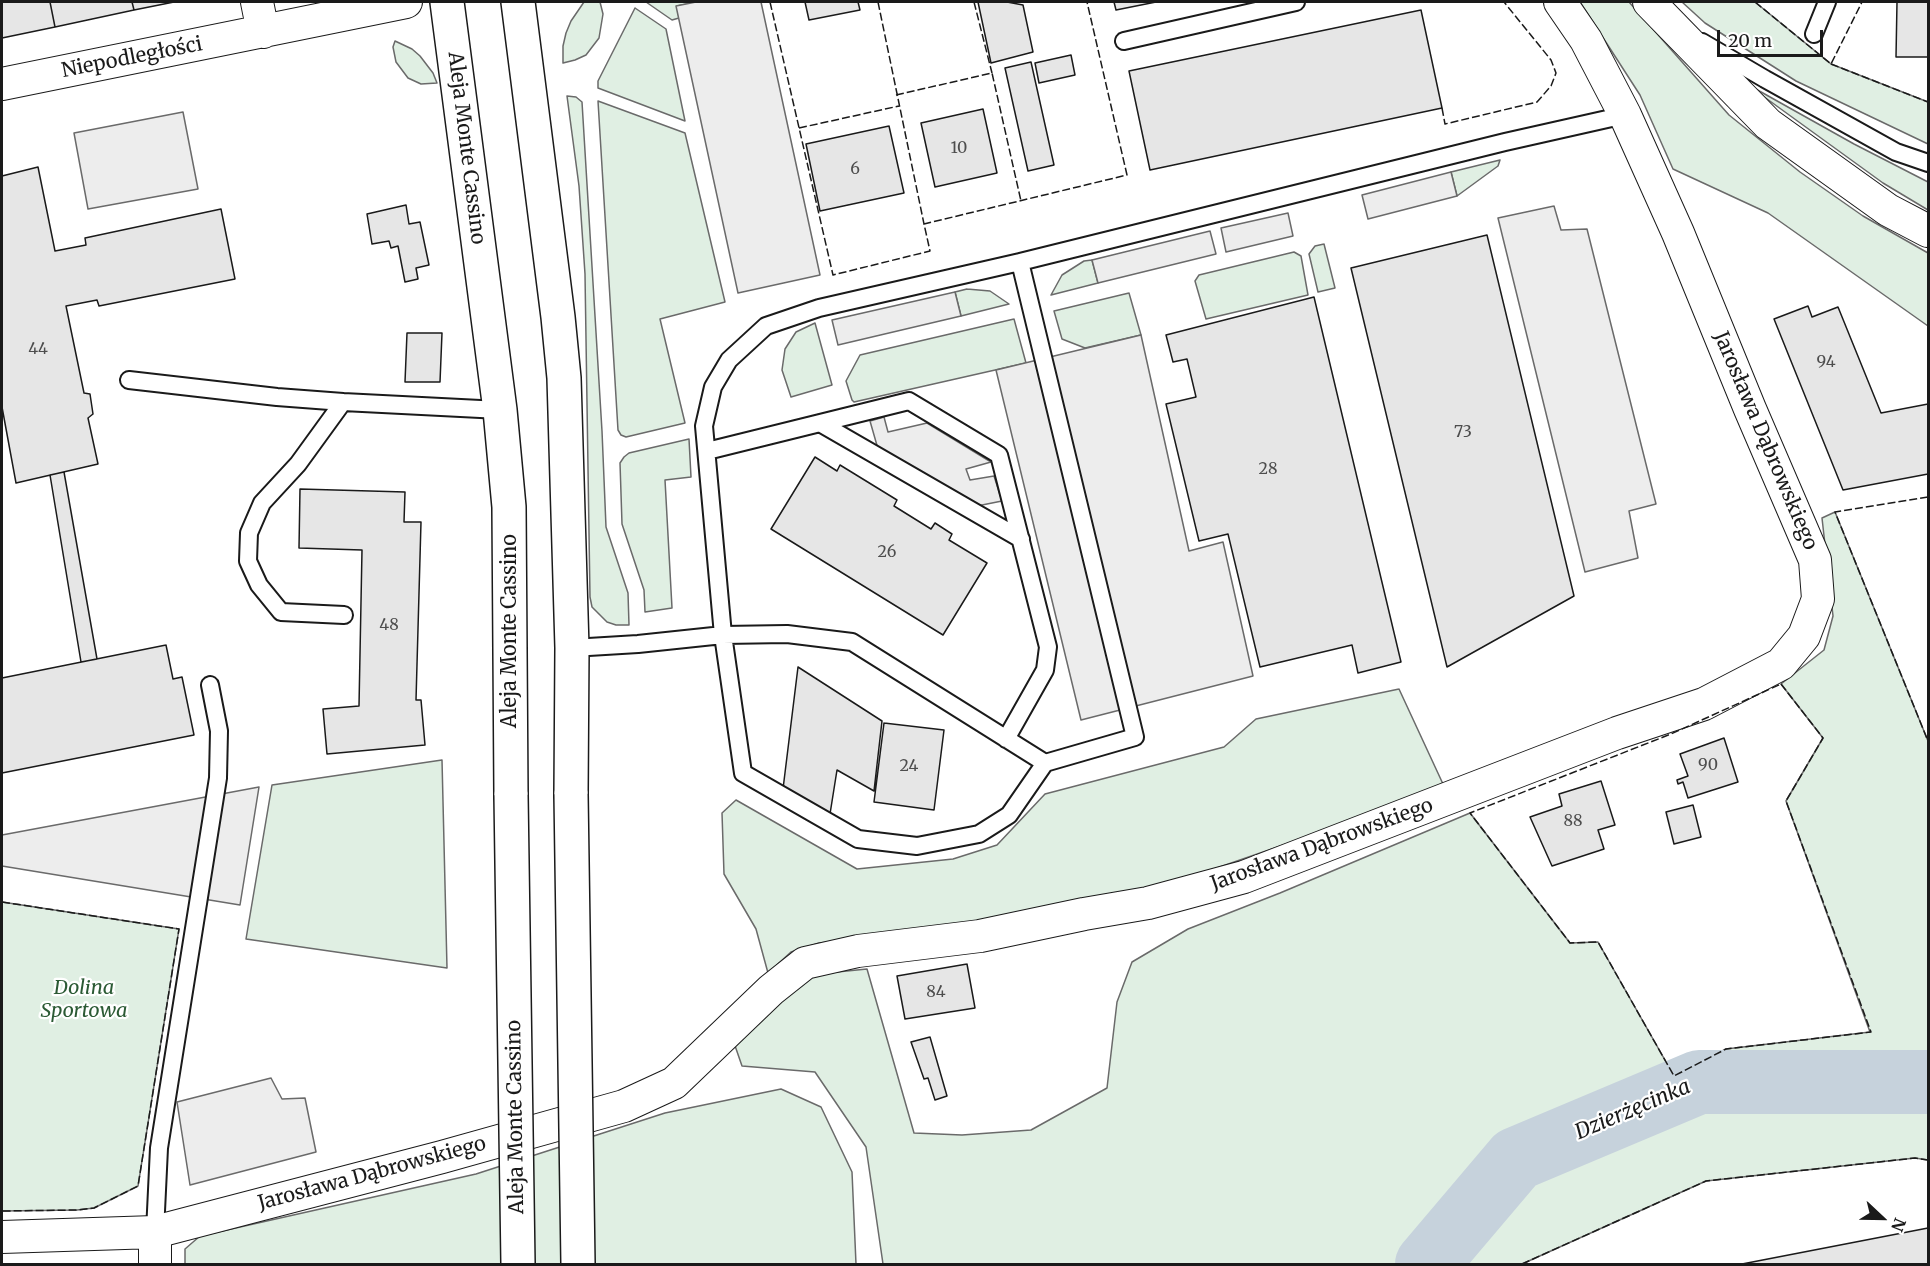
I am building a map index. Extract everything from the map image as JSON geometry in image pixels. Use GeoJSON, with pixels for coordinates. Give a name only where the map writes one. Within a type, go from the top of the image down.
{"type":"FeatureCollection","features":[{"type":"Feature","properties":{"kind":"street"},"geometry":{"type":"LineString","coordinates":[[257,2],[263,32]]}},
{"type":"Feature","properties":{"kind":"street","name":"Niepodległości"},"geometry":{"type":"LineString","coordinates":[[2,84],[406,2]]}},
{"type":"Feature","properties":{"kind":"street","name":"Aleja Monte Cassino"},"geometry":{"type":"LineString","coordinates":[[447,2],[500,410],[509,507],[518,1264]]}},
{"type":"Feature","properties":{"kind":"street"},"geometry":{"type":"LineString","coordinates":[[518,2],[564,378],[572,648],[571,794],[578,1264]]}},
{"type":"Feature","properties":{"kind":"street","name":"Jarosława Dąbrowskiego"},"geometry":{"type":"LineString","coordinates":[[2,1237],[155,1232],[442,1157],[624,1106],[674,1083],[771,990],[804,963],[858,951],[980,936],[1148,903],[1244,877],[1617,733],[1704,704],[1780,664],[1804,636],[1818,599],[1815,560],[1678,233],[1625,115],[1586,40],[1560,2]]}},
{"type":"Feature","properties":{"kind":"street"},"geometry":{"type":"LineString","coordinates":[[1650,2],[1768,124],[1888,210],[1929,231]]}},
{"type":"Feature","properties":{"kind":"street"},"geometry":{"type":"LineString","coordinates":[[155,1232],[155,1264]]}},
{"type":"Feature","properties":{"kind":"lane"},"geometry":{"type":"LineString","coordinates":[[1124,41],[1296,2]]}},
{"type":"Feature","properties":{"kind":"lane"},"geometry":{"type":"LineString","coordinates":[[1650,2],[1686,32],[1765,80],[1896,152],[1929,163]]}},
{"type":"Feature","properties":{"kind":"lane"},"geometry":{"type":"LineString","coordinates":[[1814,34],[1827,2]]}},
{"type":"Feature","properties":{"kind":"lane"},"geometry":{"type":"LineString","coordinates":[[1020,262],[1135,737],[1045,763],[1009,815],[979,834],[917,846],[858,839],[743,773],[723,635],[704,426],[713,387],[729,360],[766,326],[819,308],[1020,262],[1505,142],[1625,115]]}},
{"type":"Feature","properties":{"kind":"lane"},"geometry":{"type":"LineString","coordinates":[[129,380],[277,397],[500,410]]}},
{"type":"Feature","properties":{"kind":"lane"},"geometry":{"type":"LineString","coordinates":[[707,451],[909,401],[999,454],[1048,647],[1045,670],[1006,739]]}},
{"type":"Feature","properties":{"kind":"lane"},"geometry":{"type":"LineString","coordinates":[[344,402],[298,464],[262,503],[249,533],[248,561],[259,585],[280,612],[344,615]]}},
{"type":"Feature","properties":{"kind":"lane"},"geometry":{"type":"LineString","coordinates":[[820,423],[1021,539]]}},
{"type":"Feature","properties":{"kind":"lane"},"geometry":{"type":"LineString","coordinates":[[572,648],[723,635],[787,634],[852,642],[1045,763]]}},
{"type":"Feature","properties":{"kind":"lane"},"geometry":{"type":"LineString","coordinates":[[155,1232],[159,1148],[218,778],[219,731],[210,685]]}},
{"type":"Feature","properties":{"kind":"green space"},"geometry":{"type":"Polygon","coordinates":[[[584,2],[600,2],[603,14],[599,38],[586,55],[563,63],[566,33],[584,2]]]}},
{"type":"Feature","properties":{"kind":"green space"},"geometry":{"type":"Polygon","coordinates":[[[646,2],[696,2],[677,6],[679,18],[672,20],[646,2]]]}},
{"type":"Feature","properties":{"kind":"green space"},"geometry":{"type":"Polygon","coordinates":[[[1580,2],[1629,2],[1729,115],[1800,172],[1863,216],[1928,253],[1928,326],[1768,213],[1673,169],[1640,95],[1580,2]]]}},
{"type":"Feature","properties":{"kind":"green space"},"geometry":{"type":"Polygon","coordinates":[[[1682,2],[1755,2],[1831,64],[1928,102],[1928,144],[1796,81],[1705,23],[1682,2]]]}},
{"type":"Feature","properties":{"kind":"green space"},"geometry":{"type":"Polygon","coordinates":[[[635,8],[666,29],[685,121],[598,88],[598,81],[635,8]]]}},
{"type":"Feature","properties":{"kind":"green space"},"geometry":{"type":"Polygon","coordinates":[[[395,41],[412,49],[420,56],[433,73],[437,83],[421,84],[408,78],[396,62],[393,47],[395,41]]]}},
{"type":"Feature","properties":{"kind":"green space"},"geometry":{"type":"Polygon","coordinates":[[[1745,83],[1928,182],[1928,210],[1883,183],[1745,83]]]}},
{"type":"Feature","properties":{"kind":"green space"},"geometry":{"type":"Polygon","coordinates":[[[567,96],[576,97],[582,102],[606,527],[628,593],[629,625],[607,622],[592,607],[590,597],[585,274],[579,186],[567,96]]]}},
{"type":"Feature","properties":{"kind":"green space"},"geometry":{"type":"Polygon","coordinates":[[[598,101],[685,133],[725,302],[660,319],[685,423],[626,437],[618,430],[598,101]]]}},
{"type":"Feature","properties":{"kind":"green space"},"geometry":{"type":"Polygon","coordinates":[[[1500,160],[1498,166],[1457,196],[1451,172],[1500,160]]]}},
{"type":"Feature","properties":{"kind":"green space"},"geometry":{"type":"Polygon","coordinates":[[[1324,244],[1335,288],[1318,292],[1309,254],[1315,246],[1324,244]]]}},
{"type":"Feature","properties":{"kind":"green space"},"geometry":{"type":"Polygon","coordinates":[[[1294,252],[1301,256],[1308,295],[1206,319],[1195,281],[1199,275],[1294,252]]]}},
{"type":"Feature","properties":{"kind":"green space"},"geometry":{"type":"Polygon","coordinates":[[[1092,260],[1098,283],[1051,295],[1062,275],[1084,261],[1092,260]]]}},
{"type":"Feature","properties":{"kind":"green space"},"geometry":{"type":"Polygon","coordinates":[[[967,289],[990,291],[1009,304],[961,316],[955,292],[967,289]]]}},
{"type":"Feature","properties":{"kind":"green space"},"geometry":{"type":"Polygon","coordinates":[[[1129,293],[1141,335],[1085,348],[1062,339],[1054,311],[1129,293]]]}},
{"type":"Feature","properties":{"kind":"green space"},"geometry":{"type":"Polygon","coordinates":[[[1014,319],[1026,363],[854,402],[852,400],[846,381],[860,355],[1014,319]]]}},
{"type":"Feature","properties":{"kind":"green space"},"geometry":{"type":"Polygon","coordinates":[[[815,323],[832,385],[791,397],[782,370],[785,349],[796,332],[815,323]]]}},
{"type":"Feature","properties":{"kind":"green space"},"geometry":{"type":"Polygon","coordinates":[[[689,439],[691,477],[665,480],[672,608],[645,612],[644,590],[622,524],[620,463],[629,453],[689,439]]]}},
{"type":"Feature","properties":{"kind":"green space"},"geometry":{"type":"Polygon","coordinates":[[[1835,512],[1928,741],[1928,1160],[1915,1158],[1706,1181],[1522,1264],[883,1264],[866,1147],[815,1072],[742,1066],[732,1037],[817,974],[867,969],[914,1133],[962,1135],[1031,1130],[1107,1088],[1117,1002],[1132,962],[1188,929],[1470,813],[1570,943],[1598,942],[1674,1076],[1726,1049],[1870,1032],[1786,801],[1823,738],[1781,684],[1824,650],[1833,616],[1822,518],[1835,512]]]}},
{"type":"Feature","properties":{"kind":"green space"},"geometry":{"type":"Polygon","coordinates":[[[1399,689],[1443,784],[1344,824],[1159,888],[971,928],[819,943],[791,952],[768,973],[756,929],[724,874],[722,813],[736,800],[857,869],[953,859],[997,845],[1045,794],[1224,747],[1256,719],[1399,689]]]}},
{"type":"Feature","properties":{"kind":"green space"},"geometry":{"type":"Polygon","coordinates":[[[442,760],[447,968],[246,939],[272,785],[442,760]]]}},
{"type":"Feature","properties":{"kind":"green space","name":"Dolina Sportowa"},"geometry":{"type":"Polygon","coordinates":[[[2,902],[179,929],[138,1186],[94,1208],[2,1211],[2,902]]]}},
{"type":"Feature","properties":{"kind":"green space"},"geometry":{"type":"Polygon","coordinates":[[[781,1089],[821,1107],[852,1172],[856,1264],[185,1264],[185,1249],[200,1236],[476,1174],[665,1113],[781,1089]]]}},
{"type":"Feature","properties":{"kind":"shaded area"},"geometry":{"type":"Polygon","coordinates":[[[696,2],[761,2],[820,275],[738,293],[676,6],[696,2]]]}},
{"type":"Feature","properties":{"kind":"shaded area"},"geometry":{"type":"Polygon","coordinates":[[[183,112],[198,189],[88,209],[74,133],[183,112]]]}},
{"type":"Feature","properties":{"kind":"shaded area"},"geometry":{"type":"Polygon","coordinates":[[[1451,172],[1457,196],[1368,219],[1362,195],[1451,172]]]}},
{"type":"Feature","properties":{"kind":"shaded area"},"geometry":{"type":"Polygon","coordinates":[[[1554,206],[1561,230],[1587,229],[1656,504],[1629,511],[1638,558],[1585,572],[1498,218],[1554,206]]]}},
{"type":"Feature","properties":{"kind":"shaded area"},"geometry":{"type":"Polygon","coordinates":[[[1288,213],[1293,236],[1226,252],[1221,228],[1288,213]]]}},
{"type":"Feature","properties":{"kind":"shaded area"},"geometry":{"type":"Polygon","coordinates":[[[1210,231],[1216,254],[1098,283],[1092,260],[1210,231]]]}},
{"type":"Feature","properties":{"kind":"shaded area"},"geometry":{"type":"Polygon","coordinates":[[[955,292],[961,316],[838,345],[832,320],[955,292]]]}},
{"type":"Feature","properties":{"kind":"shaded area"},"geometry":{"type":"Polygon","coordinates":[[[1141,335],[1189,551],[1223,542],[1253,676],[1081,720],[996,370],[1141,335]]]}},
{"type":"Feature","properties":{"kind":"shaded area"},"geometry":{"type":"Polygon","coordinates":[[[884,417],[888,432],[927,423],[991,462],[966,469],[970,480],[994,476],[1002,501],[977,506],[878,449],[870,421],[884,417]]]}},
{"type":"Feature","properties":{"kind":"shaded area"},"geometry":{"type":"Polygon","coordinates":[[[259,787],[240,905],[2,866],[2,835],[259,787]]]}},
{"type":"Feature","properties":{"kind":"shaded area"},"geometry":{"type":"Polygon","coordinates":[[[271,1078],[282,1099],[305,1098],[316,1152],[190,1185],[177,1102],[271,1078]]]}},
{"type":"Feature","properties":{"kind":"building"},"geometry":{"type":"Polygon","coordinates":[[[2,2],[50,2],[55,27],[2,38],[2,2]]]}},
{"type":"Feature","properties":{"kind":"building"},"geometry":{"type":"Polygon","coordinates":[[[50,2],[132,2],[134,10],[55,27],[50,2]]]}},
{"type":"Feature","properties":{"kind":"building"},"geometry":{"type":"Polygon","coordinates":[[[132,2],[174,2],[134,10],[132,2]]]}},
{"type":"Feature","properties":{"kind":"building"},"geometry":{"type":"Polygon","coordinates":[[[805,2],[858,2],[860,10],[809,20],[805,2]]]}},
{"type":"Feature","properties":{"kind":"building"},"geometry":{"type":"Polygon","coordinates":[[[978,2],[1007,2],[1023,5],[1033,52],[991,63],[978,2]]]}},
{"type":"Feature","properties":{"kind":"building"},"geometry":{"type":"Polygon","coordinates":[[[1114,2],[1156,2],[1116,10],[1114,2]]]}},
{"type":"Feature","properties":{"kind":"building"},"geometry":{"type":"Polygon","coordinates":[[[1897,2],[1928,2],[1928,57],[1896,57],[1897,2]]]}},
{"type":"Feature","properties":{"kind":"building"},"geometry":{"type":"Polygon","coordinates":[[[1421,10],[1442,108],[1150,170],[1129,71],[1421,10]]]}},
{"type":"Feature","properties":{"kind":"building"},"geometry":{"type":"Polygon","coordinates":[[[1071,55],[1075,75],[1039,83],[1035,63],[1071,55]]]}},
{"type":"Feature","properties":{"kind":"building"},"geometry":{"type":"Polygon","coordinates":[[[1031,62],[1054,165],[1028,171],[1005,68],[1031,62]]]}},
{"type":"Feature","properties":{"kind":"building"},"geometry":{"type":"Polygon","coordinates":[[[983,109],[997,173],[935,187],[921,123],[983,109]]]}},
{"type":"Feature","properties":{"kind":"building"},"geometry":{"type":"Polygon","coordinates":[[[889,126],[904,193],[820,211],[806,144],[889,126]]]}},
{"type":"Feature","properties":{"kind":"building"},"geometry":{"type":"Polygon","coordinates":[[[38,167],[55,251],[86,245],[85,238],[221,209],[235,279],[99,306],[97,300],[66,306],[84,393],[90,394],[93,414],[88,418],[98,464],[16,483],[2,407],[2,176],[38,167]]]}},
{"type":"Feature","properties":{"kind":"building"},"geometry":{"type":"Polygon","coordinates":[[[406,205],[409,224],[420,222],[429,265],[416,268],[418,279],[405,282],[398,246],[391,248],[389,241],[372,244],[367,214],[406,205]]]}},
{"type":"Feature","properties":{"kind":"building"},"geometry":{"type":"Polygon","coordinates":[[[1487,235],[1574,596],[1447,667],[1351,268],[1487,235]]]}},
{"type":"Feature","properties":{"kind":"building"},"geometry":{"type":"Polygon","coordinates":[[[1314,297],[1401,662],[1358,673],[1352,645],[1260,667],[1228,534],[1199,541],[1166,404],[1196,397],[1187,359],[1173,362],[1166,335],[1314,297]]]}},
{"type":"Feature","properties":{"kind":"building"},"geometry":{"type":"Polygon","coordinates":[[[1808,306],[1812,317],[1838,307],[1881,413],[1928,404],[1928,474],[1843,490],[1774,319],[1808,306]]]}},
{"type":"Feature","properties":{"kind":"building"},"geometry":{"type":"Polygon","coordinates":[[[407,333],[442,333],[440,382],[405,382],[407,333]]]}},
{"type":"Feature","properties":{"kind":"building"},"geometry":{"type":"Polygon","coordinates":[[[815,457],[837,471],[840,465],[897,500],[894,506],[931,529],[935,523],[952,534],[949,540],[987,563],[943,635],[771,529],[815,457]]]}},
{"type":"Feature","properties":{"kind":"building"},"geometry":{"type":"Polygon","coordinates":[[[64,472],[97,659],[81,662],[50,475],[64,472]]]}},
{"type":"Feature","properties":{"kind":"building"},"geometry":{"type":"Polygon","coordinates":[[[300,489],[405,492],[404,522],[421,522],[416,700],[421,700],[425,745],[327,754],[323,709],[359,706],[362,550],[299,548],[300,489]]]}},
{"type":"Feature","properties":{"kind":"building"},"geometry":{"type":"Polygon","coordinates":[[[166,645],[173,679],[182,677],[194,735],[2,773],[2,678],[166,645]]]}},
{"type":"Feature","properties":{"kind":"building"},"geometry":{"type":"Polygon","coordinates":[[[798,667],[882,721],[874,791],[837,770],[830,814],[783,789],[798,667]]]}},
{"type":"Feature","properties":{"kind":"building"},"geometry":{"type":"Polygon","coordinates":[[[884,723],[944,730],[934,810],[874,802],[884,723]]]}},
{"type":"Feature","properties":{"kind":"building"},"geometry":{"type":"Polygon","coordinates":[[[1724,738],[1738,782],[1688,798],[1683,782],[1678,784],[1677,780],[1688,776],[1680,754],[1724,738]]]}},
{"type":"Feature","properties":{"kind":"building"},"geometry":{"type":"Polygon","coordinates":[[[1601,781],[1615,825],[1598,830],[1604,849],[1552,866],[1530,817],[1562,806],[1559,794],[1601,781]]]}},
{"type":"Feature","properties":{"kind":"building"},"geometry":{"type":"Polygon","coordinates":[[[1693,805],[1701,837],[1674,844],[1666,812],[1693,805]]]}},
{"type":"Feature","properties":{"kind":"building"},"geometry":{"type":"Polygon","coordinates":[[[967,964],[975,1008],[905,1019],[897,976],[967,964]]]}},
{"type":"Feature","properties":{"kind":"building"},"geometry":{"type":"Polygon","coordinates":[[[930,1037],[947,1096],[935,1100],[928,1078],[924,1079],[911,1042],[930,1037]]]}},
{"type":"Feature","properties":{"kind":"building"},"geometry":{"type":"Polygon","coordinates":[[[1928,1228],[1928,1264],[1742,1264],[1928,1228]]]}},
{"type":"Feature","properties":{"kind":"waterway","name":"Dzierżęcinka"},"geometry":{"type":"LineString","coordinates":[[1427,1264],[1516,1159],[1699,1082],[1928,1082]]}},
{"type":"Feature","properties":{"kind":"fence"},"geometry":{"type":"LineString","coordinates":[[770,2],[833,275],[930,251],[924,224],[1127,175],[1087,2]]}},
{"type":"Feature","properties":{"kind":"fence"},"geometry":{"type":"LineString","coordinates":[[878,2],[924,224]]}},
{"type":"Feature","properties":{"kind":"fence"},"geometry":{"type":"LineString","coordinates":[[974,2],[992,73]]}},
{"type":"Feature","properties":{"kind":"fence"},"geometry":{"type":"LineString","coordinates":[[1442,108],[1445,124],[1537,102],[1551,86],[1556,73],[1551,60],[1504,2]]}},
{"type":"Feature","properties":{"kind":"fence"},"geometry":{"type":"LineString","coordinates":[[1755,2],[1831,64],[1862,2]]}},
{"type":"Feature","properties":{"kind":"fence"},"geometry":{"type":"LineString","coordinates":[[1831,64],[1928,102]]}},
{"type":"Feature","properties":{"kind":"fence"},"geometry":{"type":"LineString","coordinates":[[896,95],[992,73],[1021,201]]}},
{"type":"Feature","properties":{"kind":"fence"},"geometry":{"type":"LineString","coordinates":[[799,128],[899,106]]}},
{"type":"Feature","properties":{"kind":"fence"},"geometry":{"type":"LineString","coordinates":[[1928,497],[1835,512],[1928,741]]}},
{"type":"Feature","properties":{"kind":"fence"},"geometry":{"type":"LineString","coordinates":[[1781,684],[1823,738],[1786,801],[1871,1032],[1726,1049],[1674,1076],[1598,942],[1570,943],[1470,813],[1671,734],[1781,684]]}},
{"type":"Feature","properties":{"kind":"fence"},"geometry":{"type":"LineString","coordinates":[[2,902],[179,929],[138,1186],[94,1208],[2,1211]]}},
{"type":"Feature","properties":{"kind":"fence"},"geometry":{"type":"LineString","coordinates":[[1522,1264],[1706,1181],[1915,1158],[1928,1160]]}}]}
